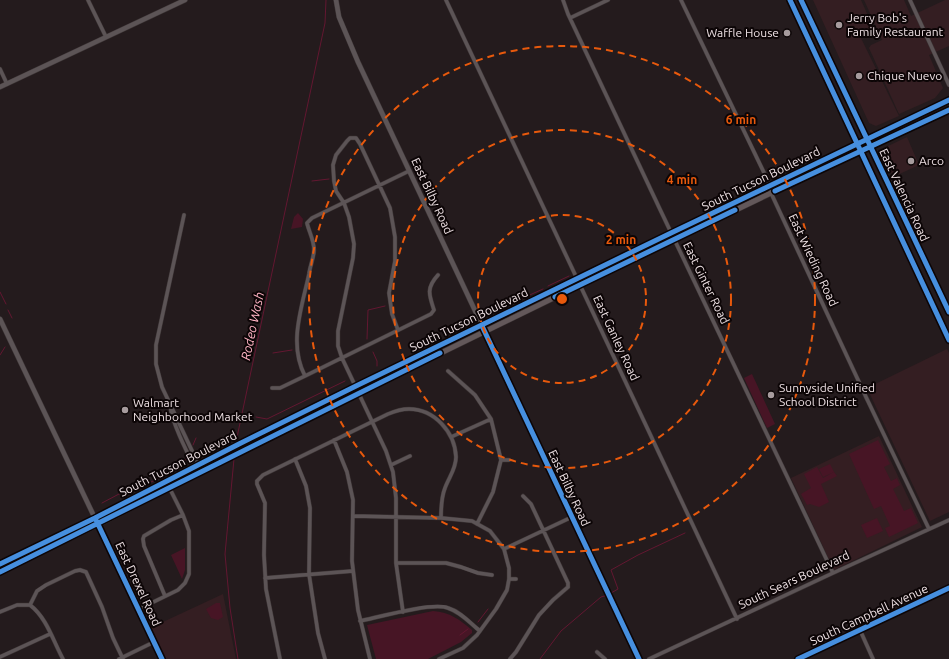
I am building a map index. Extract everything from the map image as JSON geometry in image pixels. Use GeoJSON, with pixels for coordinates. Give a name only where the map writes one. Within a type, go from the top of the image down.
{"type":"FeatureCollection","features":[{"type":"Feature","properties":{"kind":"main road","name":"East Valencia Road"},"geometry":{"type":"LineString","coordinates":[[790,0],[949,340]]}},
{"type":"Feature","properties":{"kind":"main road","name":"East Valencia Road"},"geometry":{"type":"LineString","coordinates":[[801,0],[949,312]]}},
{"type":"Feature","properties":{"kind":"main road"},"geometry":{"type":"LineString","coordinates":[[811,45],[820,41]]}},
{"type":"Feature","properties":{"kind":"main road","name":"South Tucson Boulevard"},"geometry":{"type":"LineString","coordinates":[[0,564],[95,518],[230,448],[356,386],[482,326],[577,278],[949,100]]}},
{"type":"Feature","properties":{"kind":"main road","name":"South Tucson Boulevard"},"geometry":{"type":"LineString","coordinates":[[0,572],[170,489],[359,393],[580,285],[770,193],[949,110]]}},
{"type":"Feature","properties":{"kind":"main road"},"geometry":{"type":"LineString","coordinates":[[902,240],[912,236]]}},
{"type":"Feature","properties":{"kind":"main road","name":"South Campbell Avenue"},"geometry":{"type":"LineString","coordinates":[[798,659],[949,588]]}},
{"type":"Feature","properties":{"kind":"street"},"geometry":{"type":"LineString","coordinates":[[88,0],[106,37]]}},
{"type":"Feature","properties":{"kind":"street"},"geometry":{"type":"LineString","coordinates":[[0,87],[185,0]]}},
{"type":"Feature","properties":{"kind":"street","name":"East Bilby Road"},"geometry":{"type":"LineString","coordinates":[[336,0],[339,17],[358,62],[639,659]]}},
{"type":"Feature","properties":{"kind":"street","name":"East Ganley Road"},"geometry":{"type":"LineString","coordinates":[[446,0],[737,619]]}},
{"type":"Feature","properties":{"kind":"street","name":"East Ginter Road"},"geometry":{"type":"LineString","coordinates":[[563,0],[570,18],[674,240],[766,430],[832,573]]}},
{"type":"Feature","properties":{"kind":"street"},"geometry":{"type":"LineString","coordinates":[[570,18],[608,0]]}},
{"type":"Feature","properties":{"kind":"street"},"geometry":{"type":"LineString","coordinates":[[681,0],[771,186],[770,193]]}},
{"type":"Feature","properties":{"kind":"street"},"geometry":{"type":"LineString","coordinates":[[910,0],[949,85]]}},
{"type":"Feature","properties":{"kind":"street"},"geometry":{"type":"LineString","coordinates":[[0,69],[7,84]]}},
{"type":"Feature","properties":{"kind":"street"},"geometry":{"type":"LineString","coordinates":[[398,330],[392,314],[389,293],[395,261],[395,237],[390,208],[356,138],[350,138],[336,155],[333,165],[336,191],[344,203],[349,217],[354,244],[353,258],[338,330],[338,346],[342,358],[373,421],[391,465],[396,498],[396,563],[402,612]]}},
{"type":"Feature","properties":{"kind":"street"},"geometry":{"type":"LineString","coordinates":[[305,376],[298,360],[297,327],[314,251],[312,237],[307,223],[312,218],[409,171]]}},
{"type":"Feature","properties":{"kind":"street","name":"East Wieding Road"},"geometry":{"type":"LineString","coordinates":[[770,193],[929,529]]}},
{"type":"Feature","properties":{"kind":"street"},"geometry":{"type":"LineString","coordinates":[[184,215],[156,345],[156,364],[158,376],[200,473]]}},
{"type":"Feature","properties":{"kind":"street"},"geometry":{"type":"LineString","coordinates":[[272,388],[280,388],[431,314],[434,310],[429,293],[430,287],[438,276]]}},
{"type":"Feature","properties":{"kind":"street","name":"East Drexel Road"},"geometry":{"type":"LineString","coordinates":[[0,319],[162,659]]}},
{"type":"Feature","properties":{"kind":"street"},"geometry":{"type":"LineString","coordinates":[[448,371],[475,395],[490,419],[501,460],[493,492],[477,524]]}},
{"type":"Feature","properties":{"kind":"street"},"geometry":{"type":"LineString","coordinates":[[280,659],[266,589],[265,503],[256,480],[263,475],[373,421],[411,407],[432,415],[446,428],[453,441],[456,457],[454,471],[445,488],[442,498],[441,518]]}},
{"type":"Feature","properties":{"kind":"street"},"geometry":{"type":"LineString","coordinates":[[451,437],[490,419]]}},
{"type":"Feature","properties":{"kind":"street"},"geometry":{"type":"LineString","coordinates":[[334,440],[347,472],[353,500],[352,561],[360,621],[369,658],[364,659]]}},
{"type":"Feature","properties":{"kind":"street"},"geometry":{"type":"LineString","coordinates":[[391,465],[410,456]]}},
{"type":"Feature","properties":{"kind":"street"},"geometry":{"type":"LineString","coordinates":[[295,459],[306,486],[310,508],[309,574],[318,633],[325,659]]}},
{"type":"Feature","properties":{"kind":"street"},"geometry":{"type":"LineString","coordinates":[[501,460],[509,460]]}},
{"type":"Feature","properties":{"kind":"street"},"geometry":{"type":"LineString","coordinates":[[139,609],[178,590],[185,583],[189,574],[189,531],[170,489]]}},
{"type":"Feature","properties":{"kind":"street"},"geometry":{"type":"LineString","coordinates":[[510,659],[539,615],[553,600],[570,588],[531,504],[523,496]]}},
{"type":"Feature","properties":{"kind":"street"},"geometry":{"type":"LineString","coordinates":[[165,596],[142,539],[144,536],[171,520],[183,515]]}},
{"type":"Feature","properties":{"kind":"street"},"geometry":{"type":"LineString","coordinates":[[353,516],[441,518],[472,521],[490,531],[504,549],[510,579],[507,590],[496,609],[480,631],[463,648],[440,659]]}},
{"type":"Feature","properties":{"kind":"street"},"geometry":{"type":"LineString","coordinates":[[504,549],[572,517]]}},
{"type":"Feature","properties":{"kind":"street","name":"South Sears Boulevard"},"geometry":{"type":"LineString","coordinates":[[649,659],[949,520]]}},
{"type":"Feature","properties":{"kind":"street"},"geometry":{"type":"LineString","coordinates":[[396,563],[446,563],[461,566],[478,573],[492,575]]}},
{"type":"Feature","properties":{"kind":"street"},"geometry":{"type":"LineString","coordinates":[[30,605],[37,591],[46,585],[75,571],[83,570],[88,574],[122,658],[154,642]]}},
{"type":"Feature","properties":{"kind":"street"},"geometry":{"type":"LineString","coordinates":[[265,578],[353,571]]}},
{"type":"Feature","properties":{"kind":"street"},"geometry":{"type":"LineString","coordinates":[[510,579],[516,579]]}},
{"type":"Feature","properties":{"kind":"street"},"geometry":{"type":"LineString","coordinates":[[0,612],[17,605],[30,605],[38,611],[43,618],[63,659]]}},
{"type":"Feature","properties":{"kind":"street"},"geometry":{"type":"LineString","coordinates":[[360,621],[434,606],[448,608],[459,613],[480,631]]}},
{"type":"Feature","properties":{"kind":"street"},"geometry":{"type":"LineString","coordinates":[[860,630],[873,659]]}},
{"type":"Feature","properties":{"kind":"street"},"geometry":{"type":"LineString","coordinates":[[0,657],[50,634]]}},
{"type":"Feature","properties":{"kind":"street"},"geometry":{"type":"LineString","coordinates":[[597,652],[604,659]]}},
{"type":"Feature","properties":{"kind":"street"},"geometry":{"type":"LineString","coordinates":[[7,654],[9,659]]}},
{"type":"Feature","properties":{"kind":"shaded area"},"geometry":{"type":"Polygon","coordinates":[[[813,0],[861,0],[873,27],[859,34],[899,116],[876,126],[869,123],[813,0]]]}},
{"type":"Feature","properties":{"kind":"shaded area"},"geometry":{"type":"Polygon","coordinates":[[[864,0],[904,0],[911,16],[945,0],[949,0],[949,46],[929,55],[943,88],[935,98],[899,114],[869,48],[871,45],[882,40],[864,0]]]}},
{"type":"Feature","properties":{"kind":"shaded area"},"geometry":{"type":"Polygon","coordinates":[[[907,137],[919,165],[893,177],[885,157],[886,147],[907,137]]]}},
{"type":"Feature","properties":{"kind":"shaded area"},"geometry":{"type":"Polygon","coordinates":[[[298,213],[303,219],[302,227],[291,229],[294,217],[298,213]]]}},
{"type":"Feature","properties":{"kind":"shaded area"},"geometry":{"type":"Polygon","coordinates":[[[947,349],[949,353],[949,512],[930,521],[867,388],[947,349]]]}},
{"type":"Feature","properties":{"kind":"shaded area"},"geometry":{"type":"Polygon","coordinates":[[[752,374],[775,424],[767,428],[744,378],[752,374]]]}},
{"type":"Feature","properties":{"kind":"shaded area"},"geometry":{"type":"Polygon","coordinates":[[[879,436],[922,527],[834,570],[791,478],[879,436]]]}},
{"type":"Feature","properties":{"kind":"shaded area"},"geometry":{"type":"Polygon","coordinates":[[[878,440],[890,464],[884,467],[891,481],[897,478],[900,485],[893,489],[904,511],[911,508],[918,523],[889,537],[885,528],[890,526],[881,506],[874,509],[849,454],[878,440]]]}},
{"type":"Feature","properties":{"kind":"shaded area"},"geometry":{"type":"Polygon","coordinates":[[[830,464],[834,472],[823,477],[819,469],[830,464]]]}},
{"type":"Feature","properties":{"kind":"shaded area"},"geometry":{"type":"Polygon","coordinates":[[[817,467],[823,478],[834,472],[837,476],[821,484],[829,502],[819,507],[810,504],[807,505],[801,494],[811,488],[804,474],[817,467]]]}},
{"type":"Feature","properties":{"kind":"shaded area"},"geometry":{"type":"Polygon","coordinates":[[[877,518],[883,531],[867,538],[861,525],[877,518]]]}},
{"type":"Feature","properties":{"kind":"shaded area"},"geometry":{"type":"Polygon","coordinates":[[[185,548],[185,570],[182,579],[171,555],[185,548]]]}},
{"type":"Feature","properties":{"kind":"shaded area"},"geometry":{"type":"Polygon","coordinates":[[[223,594],[236,659],[165,659],[150,628],[223,594]]]}},
{"type":"Feature","properties":{"kind":"shaded area"},"geometry":{"type":"Polygon","coordinates":[[[216,603],[220,603],[223,617],[218,620],[211,618],[206,609],[216,603]]]}},
{"type":"Feature","properties":{"kind":"shaded area"},"geometry":{"type":"Polygon","coordinates":[[[433,611],[445,613],[454,617],[472,630],[472,633],[461,642],[428,659],[376,659],[367,625],[433,611]]]}},
{"type":"Feature","properties":{"kind":"waterway","name":"Rodeo Wash"},"geometry":{"type":"LineString","coordinates":[[236,442],[325,23],[326,0]]}},
{"type":"Feature","properties":{"kind":"waterway"},"geometry":{"type":"LineString","coordinates":[[312,181],[329,179]]}},
{"type":"Feature","properties":{"kind":"waterway"},"geometry":{"type":"LineString","coordinates":[[548,286],[569,276]]}},
{"type":"Feature","properties":{"kind":"waterway"},"geometry":{"type":"LineString","coordinates":[[512,303],[543,289]]}},
{"type":"Feature","properties":{"kind":"waterway"},"geometry":{"type":"LineString","coordinates":[[0,292],[6,304]]}},
{"type":"Feature","properties":{"kind":"waterway"},"geometry":{"type":"LineString","coordinates":[[367,339],[368,310],[385,306]]}},
{"type":"Feature","properties":{"kind":"waterway"},"geometry":{"type":"LineString","coordinates":[[488,314],[507,306]]}},
{"type":"Feature","properties":{"kind":"waterway"},"geometry":{"type":"LineString","coordinates":[[8,310],[12,318]]}},
{"type":"Feature","properties":{"kind":"waterway"},"geometry":{"type":"LineString","coordinates":[[0,355],[5,347]]}},
{"type":"Feature","properties":{"kind":"waterway"},"geometry":{"type":"LineString","coordinates":[[273,353],[292,350]]}},
{"type":"Feature","properties":{"kind":"waterway"},"geometry":{"type":"LineString","coordinates":[[373,352],[377,361],[377,366]]}},
{"type":"Feature","properties":{"kind":"waterway"},"geometry":{"type":"LineString","coordinates":[[256,417],[267,419],[345,381]]}},
{"type":"Feature","properties":{"kind":"waterway"},"geometry":{"type":"LineString","coordinates":[[193,445],[196,438]]}},
{"type":"Feature","properties":{"kind":"waterway"},"geometry":{"type":"LineString","coordinates":[[147,484],[182,467],[186,459]]}},
{"type":"Feature","properties":{"kind":"waterway","name":"Rodeo Wash"},"geometry":{"type":"LineString","coordinates":[[234,459],[225,554],[230,608],[238,659]]}},
{"type":"Feature","properties":{"kind":"waterway"},"geometry":{"type":"LineString","coordinates":[[102,503],[119,494],[142,487]]}},
{"type":"Feature","properties":{"kind":"waterway"},"geometry":{"type":"LineString","coordinates":[[611,593],[618,589],[611,570],[638,555],[685,533]]}},
{"type":"Feature","properties":{"kind":"waterway"},"geometry":{"type":"LineString","coordinates":[[540,659],[561,631],[601,597],[608,595]]}},
{"type":"Feature","properties":{"kind":"waterway"},"geometry":{"type":"LineString","coordinates":[[478,622],[488,609]]}},
{"type":"Feature","properties":{"kind":"waterway"},"geometry":{"type":"LineString","coordinates":[[460,635],[468,629]]}},
{"type":"Feature","properties":{"kind":"cycle path"},"geometry":{"type":"LineString","coordinates":[[790,0],[949,340]]}},
{"type":"Feature","properties":{"kind":"cycle path"},"geometry":{"type":"LineString","coordinates":[[801,0],[949,312]]}},
{"type":"Feature","properties":{"kind":"cycle path"},"geometry":{"type":"LineString","coordinates":[[0,564],[95,518],[356,386],[949,100]]}},
{"type":"Feature","properties":{"kind":"cycle path"},"geometry":{"type":"LineString","coordinates":[[775,191],[949,110]]}},
{"type":"Feature","properties":{"kind":"cycle path"},"geometry":{"type":"LineString","coordinates":[[555,297],[735,210]]}},
{"type":"Feature","properties":{"kind":"cycle path"},"geometry":{"type":"LineString","coordinates":[[482,326],[639,659]]}},
{"type":"Feature","properties":{"kind":"cycle path"},"geometry":{"type":"LineString","coordinates":[[0,572],[440,353]]}},
{"type":"Feature","properties":{"kind":"cycle path"},"geometry":{"type":"LineString","coordinates":[[96,520],[162,659]]}},
{"type":"Feature","properties":{"kind":"cycle path"},"geometry":{"type":"LineString","coordinates":[[798,659],[949,588]]}},
{"type":"Feature","properties":{"kind":"place","name":"Jerry Bob's Family Restaurant"},"geometry":{"type":"Point","coordinates":[839,25]}},
{"type":"Feature","properties":{"kind":"place","name":"Waffle House"},"geometry":{"type":"Point","coordinates":[787,33]}},
{"type":"Feature","properties":{"kind":"place","name":"Chique Nuevo"},"geometry":{"type":"Point","coordinates":[859,76]}},
{"type":"Feature","properties":{"kind":"place","name":"Arco"},"geometry":{"type":"Point","coordinates":[911,161]}},
{"type":"Feature","properties":{"kind":"place","name":"Sunnyside Unified School District"},"geometry":{"type":"Point","coordinates":[771,395]}},
{"type":"Feature","properties":{"kind":"place","name":"Walmart Neighborhood Market"},"geometry":{"type":"Point","coordinates":[125,410]}}]}
